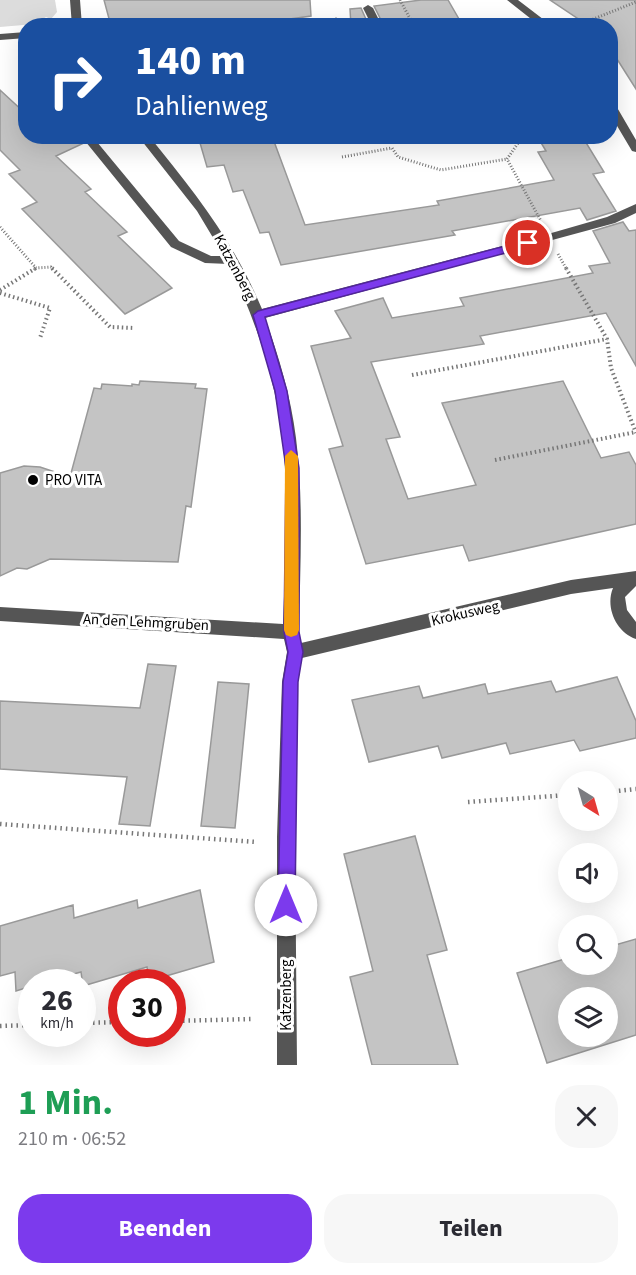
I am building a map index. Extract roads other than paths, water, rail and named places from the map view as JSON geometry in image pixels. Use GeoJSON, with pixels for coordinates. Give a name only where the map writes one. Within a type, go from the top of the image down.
{"type":"FeatureCollection","features":[{"type":"Feature","properties":{"kind":"street"},"geometry":{"type":"LineString","coordinates":[[75,0],[76,18]]}},
{"type":"Feature","properties":{"kind":"street"},"geometry":{"type":"LineString","coordinates":[[513,0],[537,18]]}},
{"type":"Feature","properties":{"kind":"street"},"geometry":{"type":"LineString","coordinates":[[368,8],[373,18]]}},
{"type":"Feature","properties":{"kind":"street"},"geometry":{"type":"LineString","coordinates":[[0,37],[18,36]]}},
{"type":"Feature","properties":{"kind":"street"},"geometry":{"type":"LineString","coordinates":[[618,118],[636,149]]}},
{"type":"Feature","properties":{"kind":"street"},"geometry":{"type":"LineString","coordinates":[[93,144],[176,244],[209,260],[231,260]]}},
{"type":"Feature","properties":{"kind":"street","name":"Katzenberg"},"geometry":{"type":"LineString","coordinates":[[150,144],[171,169],[211,225],[258,315],[281,391],[291,457],[291,632],[295,652],[290,682],[286,837],[287,1065]]}},
{"type":"Feature","properties":{"kind":"street"},"geometry":{"type":"LineString","coordinates":[[258,315],[550,238],[611,220],[636,208]]}},
{"type":"Feature","properties":{"kind":"street","name":"Krokusweg"},"geometry":{"type":"LineString","coordinates":[[636,578],[627,581],[621,588],[616,606],[620,616],[636,632]]}},
{"type":"Feature","properties":{"kind":"street","name":"Krokusweg"},"geometry":{"type":"LineString","coordinates":[[295,652],[572,588],[636,578]]}},
{"type":"Feature","properties":{"kind":"street","name":"An den Lehmgruben"},"geometry":{"type":"LineString","coordinates":[[0,614],[291,632]]}},
{"type":"Feature","properties":{"kind":"place","name":"PRO VITA"},"geometry":{"type":"Point","coordinates":[33,480]}}]}
